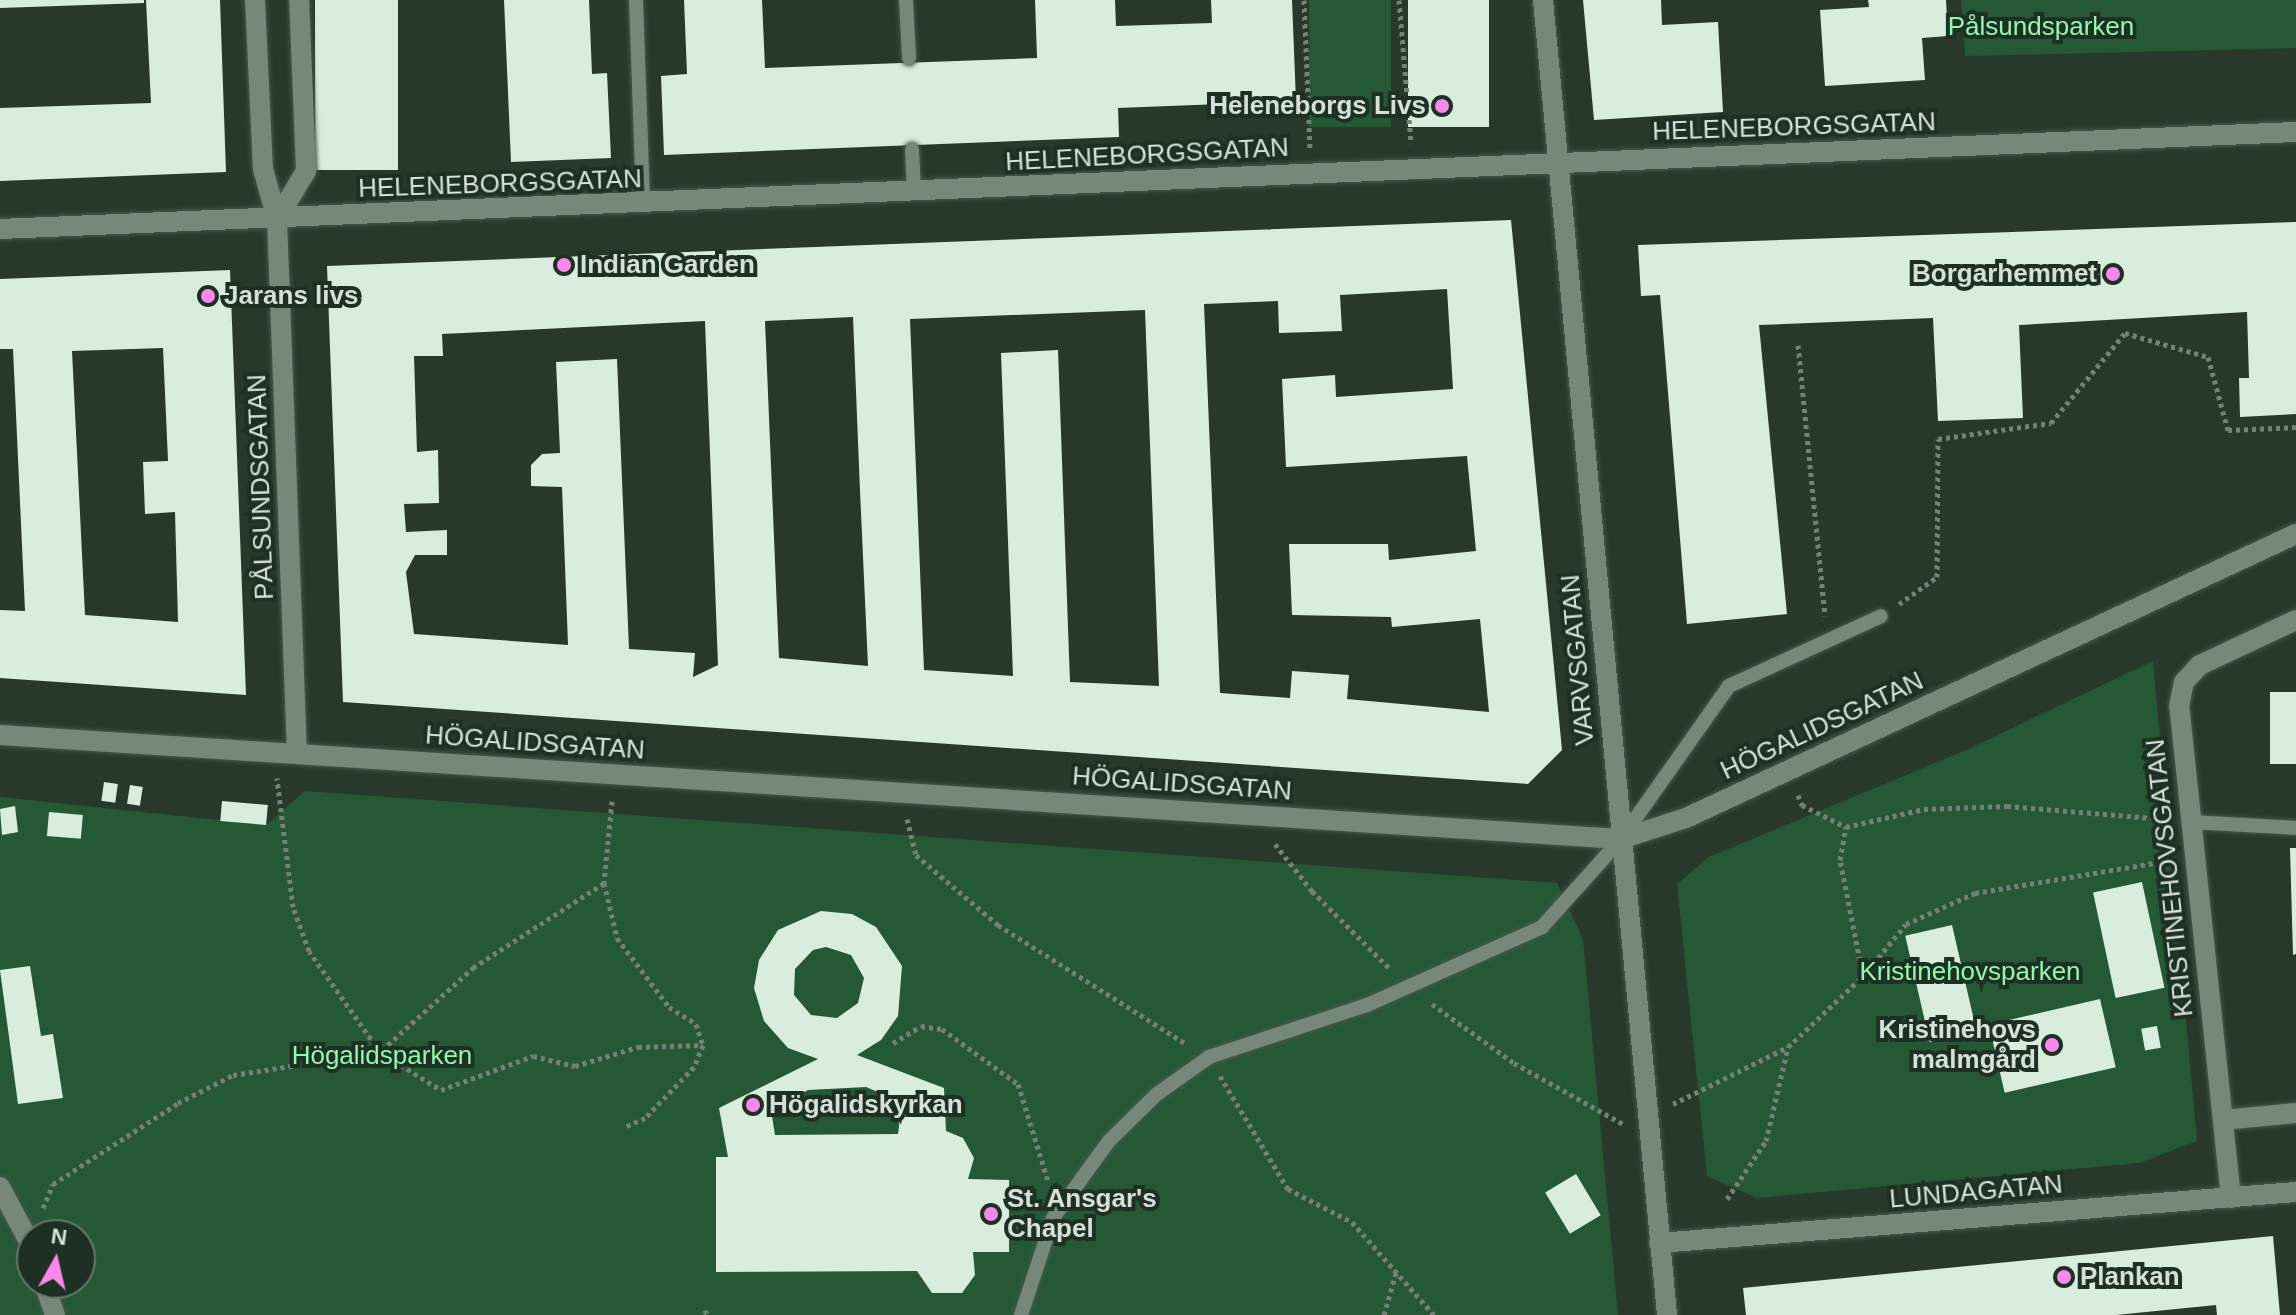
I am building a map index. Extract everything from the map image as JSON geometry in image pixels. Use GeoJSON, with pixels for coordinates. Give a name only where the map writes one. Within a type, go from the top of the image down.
{"type":"FeatureCollection","features":[{"type":"Feature","properties":{"kind":"street","name":"PÅLSUNDSGATAN"},"geometry":{"type":"LineString","coordinates":[[255,0],[263,169],[277,219],[297,754]]}},
{"type":"Feature","properties":{"kind":"street"},"geometry":{"type":"LineString","coordinates":[[277,219],[306,171],[299,0]]}},
{"type":"Feature","properties":{"kind":"street","name":"VARVSGATAN"},"geometry":{"type":"LineString","coordinates":[[1543,0],[1644,1118],[1667,1315]]}},
{"type":"Feature","properties":{"kind":"street","name":"HELENEBORGSGATAN"},"geometry":{"type":"LineString","coordinates":[[0,229],[643,205],[1557,162],[2296,132]]}},
{"type":"Feature","properties":{"kind":"street","name":"HÖGALIDSGATAN"},"geometry":{"type":"LineString","coordinates":[[0,735],[1621,839],[1686,818],[2296,534]]}},
{"type":"Feature","properties":{"kind":"street","name":"KRISTINEHOVSGATAN"},"geometry":{"type":"LineString","coordinates":[[2231,1198],[2192,857],[2179,707],[2184,682],[2200,665],[2296,620]]}},
{"type":"Feature","properties":{"kind":"street"},"geometry":{"type":"LineString","coordinates":[[2223,1120],[2296,1113]]}},
{"type":"Feature","properties":{"kind":"street"},"geometry":{"type":"LineString","coordinates":[[0,1187],[18,1219]]}},
{"type":"Feature","properties":{"kind":"street","name":"LUNDAGATAN"},"geometry":{"type":"LineString","coordinates":[[1659,1243],[2296,1192]]}},
{"type":"Feature","properties":{"kind":"lane"},"geometry":{"type":"LineString","coordinates":[[636,0],[643,205]]}},
{"type":"Feature","properties":{"kind":"lane"},"geometry":{"type":"LineString","coordinates":[[906,0],[909,58]]}},
{"type":"Feature","properties":{"kind":"lane"},"geometry":{"type":"LineString","coordinates":[[912,150],[914,192]]}},
{"type":"Feature","properties":{"kind":"lane"},"geometry":{"type":"LineString","coordinates":[[1021,1315],[1053,1218],[1133,1114],[1209,1057],[1367,1005],[1542,927],[1621,839],[1729,686],[1881,616]]}},
{"type":"Feature","properties":{"kind":"lane"},"geometry":{"type":"LineString","coordinates":[[2189,822],[2296,828]]}},
{"type":"Feature","properties":{"kind":"path"},"geometry":{"type":"LineString","coordinates":[[1304,0],[1311,173]]}},
{"type":"Feature","properties":{"kind":"path"},"geometry":{"type":"LineString","coordinates":[[1399,0],[1413,169]]}},
{"type":"Feature","properties":{"kind":"path"},"geometry":{"type":"LineString","coordinates":[[1881,616],[1937,577],[1938,439],[2051,423],[2125,333],[2208,357],[2228,430],[2296,427]]}},
{"type":"Feature","properties":{"kind":"path"},"geometry":{"type":"LineString","coordinates":[[1798,345],[1827,641]]}},
{"type":"Feature","properties":{"kind":"path"},"geometry":{"type":"LineString","coordinates":[[276,752],[281,841],[293,907],[309,951],[380,1052],[441,1090],[533,1056],[575,1066],[638,1047],[703,1045]]}},
{"type":"Feature","properties":{"kind":"path"},"geometry":{"type":"LineString","coordinates":[[900,792],[916,855],[998,925],[1209,1057],[1288,1189],[1352,1222],[1434,1315]]}},
{"type":"Feature","properties":{"kind":"path"},"geometry":{"type":"LineString","coordinates":[[1802,805],[1846,827],[1924,809],[2007,806],[2189,822]]}},
{"type":"Feature","properties":{"kind":"path"},"geometry":{"type":"LineString","coordinates":[[610,816],[604,883],[617,938],[669,1007],[696,1024],[703,1045],[694,1067],[645,1118],[623,1128]]}},
{"type":"Feature","properties":{"kind":"path"},"geometry":{"type":"LineString","coordinates":[[1846,827],[1840,860],[1863,976]]}},
{"type":"Feature","properties":{"kind":"path"},"geometry":{"type":"LineString","coordinates":[[1644,1118],[1788,1047],[1863,976],[1906,924],[1975,893],[2192,857]]}},
{"type":"Feature","properties":{"kind":"path"},"geometry":{"type":"LineString","coordinates":[[40,1219],[53,1184],[178,1103],[233,1075],[380,1052],[474,967],[604,883]]}},
{"type":"Feature","properties":{"kind":"path"},"geometry":{"type":"LineString","coordinates":[[893,1043],[921,1026],[942,1029],[1018,1084],[1037,1132],[1053,1218]]}},
{"type":"Feature","properties":{"kind":"path"},"geometry":{"type":"LineString","coordinates":[[1727,1199],[1766,1141],[1788,1047]]}},
{"type":"Feature","properties":{"kind":"path"},"geometry":{"type":"LineString","coordinates":[[1384,1315],[1396,1272]]}},
{"type":"Feature","properties":{"kind":"green space"},"geometry":{"type":"Polygon","coordinates":[[[1309,0],[1391,0],[1391,127],[1309,127],[1309,0]]]}},
{"type":"Feature","properties":{"kind":"green space","name":"Pålsundsparken"},"geometry":{"type":"Polygon","coordinates":[[[1961,0],[2296,0],[2296,48],[1965,56],[1961,0]]]}},
{"type":"Feature","properties":{"kind":"green space","name":"Kristinehovsparken"},"geometry":{"type":"Polygon","coordinates":[[[2153,661],[2197,1141],[2139,1163],[1757,1198],[1707,1176],[1677,884],[1709,857],[1964,751],[2153,661]]]}},
{"type":"Feature","properties":{"kind":"green space","name":"Högalidsparken"},"geometry":{"type":"Polygon","coordinates":[[[305,791],[1557,883],[1583,939],[1618,1315],[0,1315],[0,797],[266,825],[305,791]]]}},
{"type":"Feature","properties":{"kind":"building"},"geometry":{"type":"Polygon","coordinates":[[[0,0],[144,0],[144,3],[0,8],[0,0]]]}},
{"type":"Feature","properties":{"kind":"building"},"geometry":{"type":"Polygon","coordinates":[[[146,0],[220,0],[226,172],[0,181],[0,108],[151,103],[146,0]]]}},
{"type":"Feature","properties":{"kind":"building"},"geometry":{"type":"Polygon","coordinates":[[[315,0],[398,0],[398,170],[315,170],[315,0]]]}},
{"type":"Feature","properties":{"kind":"building"},"geometry":{"type":"Polygon","coordinates":[[[504,0],[589,0],[592,74],[607,73],[611,158],[511,162],[504,0]]]}},
{"type":"Feature","properties":{"kind":"building"},"geometry":{"type":"Polygon","coordinates":[[[684,0],[762,0],[765,68],[1037,58],[1035,0],[1115,0],[1116,26],[1212,23],[1211,0],[1292,0],[1296,101],[1118,108],[1119,137],[664,155],[661,76],[687,74],[684,0]]]}},
{"type":"Feature","properties":{"kind":"building"},"geometry":{"type":"Polygon","coordinates":[[[1408,0],[1489,0],[1489,127],[1408,127],[1408,0]]]}},
{"type":"Feature","properties":{"kind":"building"},"geometry":{"type":"Polygon","coordinates":[[[1583,0],[1661,0],[1662,25],[1718,22],[1723,112],[1594,120],[1583,0]]]}},
{"type":"Feature","properties":{"kind":"building"},"geometry":{"type":"Polygon","coordinates":[[[1868,0],[1946,0],[1948,36],[1922,38],[1925,80],[1825,86],[1820,10],[1869,7],[1868,0]]]}},
{"type":"Feature","properties":{"kind":"building"},"geometry":{"type":"Polygon","coordinates":[[[1511,220],[1562,750],[1528,784],[343,702],[327,266],[1511,220]],[[1447,289],[1340,295],[1342,331],[1279,333],[1278,301],[1204,304],[1220,693],[1290,698],[1292,671],[1349,675],[1347,699],[1489,712],[1480,619],[1392,627],[1391,617],[1292,615],[1289,544],[1388,544],[1389,560],[1476,551],[1467,456],[1286,467],[1282,379],[1335,375],[1336,397],[1453,389],[1447,289]],[[1145,310],[910,319],[924,670],[1013,676],[1001,353],[1058,350],[1070,682],[1159,686],[1145,310]],[[853,317],[765,321],[779,658],[868,666],[853,317]],[[705,321],[442,334],[443,356],[414,356],[417,452],[438,450],[439,503],[404,504],[406,532],[447,530],[447,555],[415,555],[406,572],[414,634],[568,645],[562,487],[531,486],[531,465],[542,454],[560,453],[556,362],[617,359],[629,649],[695,653],[693,677],[718,665],[705,321]]]}},
{"type":"Feature","properties":{"kind":"building"},"geometry":{"type":"Polygon","coordinates":[[[2296,222],[2296,414],[2240,417],[2239,378],[2249,378],[2247,312],[2019,325],[2023,418],[1938,421],[1933,318],[1759,325],[1787,614],[1687,624],[1660,295],[1641,296],[1638,245],[2296,222]]]}},
{"type":"Feature","properties":{"kind":"building"},"geometry":{"type":"Polygon","coordinates":[[[230,270],[246,695],[0,678],[0,610],[25,611],[13,349],[0,349],[0,279],[230,270]],[[163,348],[72,351],[85,615],[178,622],[175,512],[145,514],[143,462],[168,461],[163,348]]]}},
{"type":"Feature","properties":{"kind":"building"},"geometry":{"type":"Polygon","coordinates":[[[2270,692],[2296,692],[2296,764],[2270,764],[2270,692]]]}},
{"type":"Feature","properties":{"kind":"building"},"geometry":{"type":"Polygon","coordinates":[[[104,782],[118,784],[115,803],[101,801],[104,782]]]}},
{"type":"Feature","properties":{"kind":"building"},"geometry":{"type":"Polygon","coordinates":[[[130,785],[143,787],[140,806],[127,804],[130,785]]]}},
{"type":"Feature","properties":{"kind":"building"},"geometry":{"type":"Polygon","coordinates":[[[222,801],[268,805],[266,825],[220,821],[222,801]]]}},
{"type":"Feature","properties":{"kind":"building"},"geometry":{"type":"Polygon","coordinates":[[[15,806],[18,832],[2,835],[0,809],[15,806]]]}},
{"type":"Feature","properties":{"kind":"building"},"geometry":{"type":"Polygon","coordinates":[[[49,812],[83,815],[81,839],[47,836],[49,812]]]}},
{"type":"Feature","properties":{"kind":"building"},"geometry":{"type":"Polygon","coordinates":[[[2290,848],[2296,848],[2296,954],[2293,955],[2290,848]]]}},
{"type":"Feature","properties":{"kind":"building"},"geometry":{"type":"Polygon","coordinates":[[[2142,882],[2164,988],[2116,998],[2093,892],[2142,882]]]}},
{"type":"Feature","properties":{"kind":"building","name":"Högalidskyrkan"},"geometry":{"type":"Polygon","coordinates":[[[821,911],[852,914],[876,927],[902,966],[898,1016],[881,1040],[857,1055],[944,1088],[946,1131],[963,1138],[974,1158],[968,1179],[1009,1180],[1009,1252],[973,1252],[975,1275],[962,1293],[932,1293],[917,1271],[716,1272],[716,1157],[728,1157],[719,1108],[818,1059],[788,1048],[764,1021],[754,988],[759,960],[778,930],[821,911]],[[826,947],[813,950],[795,969],[794,995],[811,1015],[837,1018],[858,1003],[864,978],[851,955],[826,947]],[[866,1087],[808,1090],[771,1110],[775,1135],[898,1134],[902,1102],[866,1087]]]}},
{"type":"Feature","properties":{"kind":"building"},"geometry":{"type":"Polygon","coordinates":[[[1952,925],[1977,1031],[1930,1042],[1905,936],[1952,925]]]}},
{"type":"Feature","properties":{"kind":"building"},"geometry":{"type":"Polygon","coordinates":[[[30,966],[41,1036],[53,1034],[63,1098],[18,1104],[0,970],[30,966]]]}},
{"type":"Feature","properties":{"kind":"building","name":"Kristinehovs malmgård"},"geometry":{"type":"Polygon","coordinates":[[[2100,999],[2116,1067],[2005,1093],[1989,1025],[2100,999]]]}},
{"type":"Feature","properties":{"kind":"building"},"geometry":{"type":"Polygon","coordinates":[[[2157,1026],[2161,1048],[2145,1050],[2141,1029],[2157,1026]]]}},
{"type":"Feature","properties":{"kind":"building"},"geometry":{"type":"Polygon","coordinates":[[[1576,1174],[1601,1215],[1570,1234],[1545,1193],[1576,1174]]]}},
{"type":"Feature","properties":{"kind":"building","name":"Plankan"},"geometry":{"type":"Polygon","coordinates":[[[2273,1236],[2280,1315],[2217,1315],[2216,1305],[2116,1315],[1746,1315],[1743,1288],[2273,1236]]]}},
{"type":"Feature","properties":{"kind":"place","name":"Heleneborgs Livs"},"geometry":{"type":"Point","coordinates":[1442,106]}},
{"type":"Feature","properties":{"kind":"place","name":"Indian Garden"},"geometry":{"type":"Point","coordinates":[564,265]}},
{"type":"Feature","properties":{"kind":"place","name":"Borgarhemmet"},"geometry":{"type":"Point","coordinates":[2113,274]}},
{"type":"Feature","properties":{"kind":"place","name":"Jarans livs"},"geometry":{"type":"Point","coordinates":[208,296]}},
{"type":"Feature","properties":{"kind":"place","name":"Kristinehovs malmgård"},"geometry":{"type":"Point","coordinates":[2052,1045]}},
{"type":"Feature","properties":{"kind":"place","name":"Högalidskyrkan"},"geometry":{"type":"Point","coordinates":[753,1105]}},
{"type":"Feature","properties":{"kind":"place","name":"St. Ansgar's Chapel"},"geometry":{"type":"Point","coordinates":[991,1214]}},
{"type":"Feature","properties":{"kind":"place","name":"Plankan"},"geometry":{"type":"Point","coordinates":[2064,1277]}}]}
